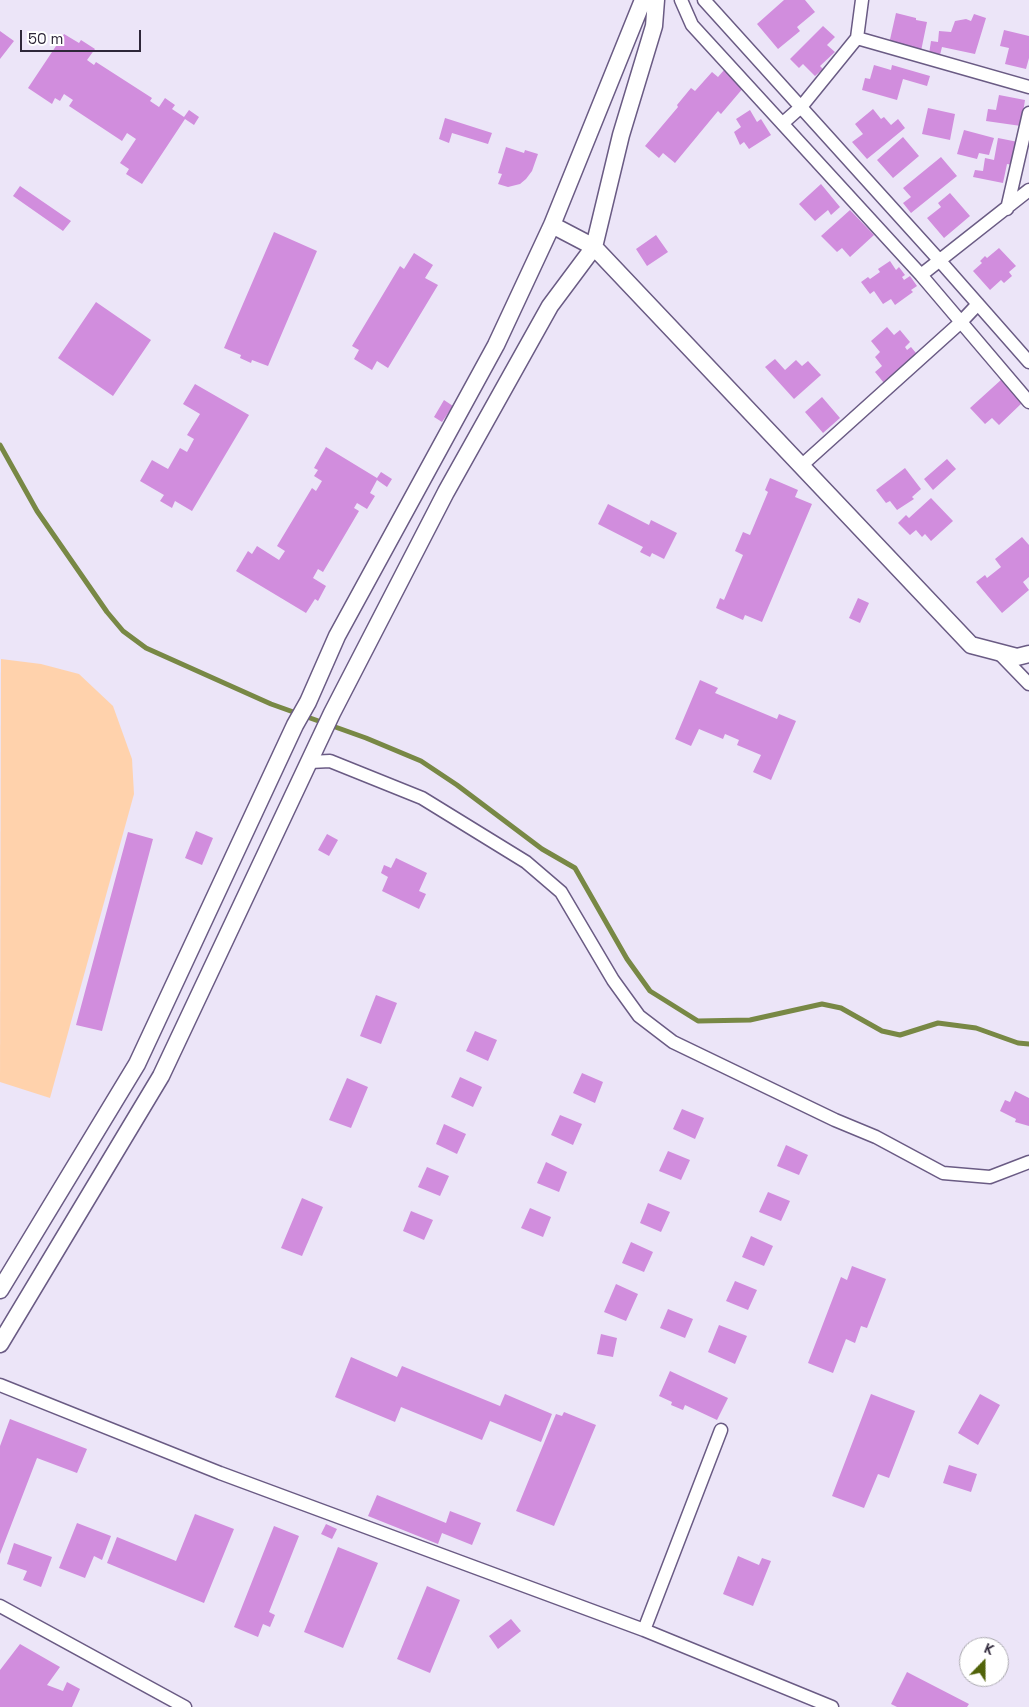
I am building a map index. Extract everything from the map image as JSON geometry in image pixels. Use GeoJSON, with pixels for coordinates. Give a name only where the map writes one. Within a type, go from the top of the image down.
{"type":"FeatureCollection","features":[{"type":"Feature","properties":{"kind":"street"},"geometry":{"type":"LineString","coordinates":[[0,1290],[137,1064],[295,725],[308,702],[337,636],[496,344],[552,225],[643,0]]}},
{"type":"Feature","properties":{"kind":"street"},"geometry":{"type":"LineString","coordinates":[[0,1344],[161,1076],[332,714],[446,492],[546,314],[594,247],[621,135],[654,26],[656,0]]}},
{"type":"Feature","properties":{"kind":"street"},"geometry":{"type":"LineString","coordinates":[[681,0],[692,25],[921,275],[1029,402]]}},
{"type":"Feature","properties":{"kind":"street"},"geometry":{"type":"LineString","coordinates":[[704,0],[1029,362]]}},
{"type":"Feature","properties":{"kind":"street"},"geometry":{"type":"LineString","coordinates":[[782,123],[800,107],[857,38],[862,0]]}},
{"type":"Feature","properties":{"kind":"street"},"geometry":{"type":"LineString","coordinates":[[857,38],[1029,87]]}},
{"type":"Feature","properties":{"kind":"street"},"geometry":{"type":"LineString","coordinates":[[1007,209],[1027,135],[1029,113]]}},
{"type":"Feature","properties":{"kind":"street"},"geometry":{"type":"LineString","coordinates":[[921,275],[1029,190]]}},
{"type":"Feature","properties":{"kind":"street"},"geometry":{"type":"LineString","coordinates":[[552,225],[594,247],[971,645],[1017,657],[1029,654]]}},
{"type":"Feature","properties":{"kind":"street"},"geometry":{"type":"LineString","coordinates":[[801,466],[961,322],[978,304]]}},
{"type":"Feature","properties":{"kind":"street"},"geometry":{"type":"LineString","coordinates":[[998,652],[1029,684]]}},
{"type":"Feature","properties":{"kind":"street"},"geometry":{"type":"LineString","coordinates":[[310,762],[330,761],[422,798],[526,862],[561,892],[613,980],[639,1016],[672,1042],[835,1120],[876,1136],[943,1173],[990,1177],[1029,1162]]}},
{"type":"Feature","properties":{"kind":"street"},"geometry":{"type":"LineString","coordinates":[[0,1385],[229,1477],[644,1630],[832,1707]]}},
{"type":"Feature","properties":{"kind":"street"},"geometry":{"type":"LineString","coordinates":[[644,1630],[721,1430]]}},
{"type":"Feature","properties":{"kind":"street"},"geometry":{"type":"LineString","coordinates":[[0,1606],[185,1707]]}},
{"type":"Feature","properties":{"kind":"shaded area"},"geometry":{"type":"Polygon","coordinates":[[[1,659],[41,664],[79,674],[113,706],[132,759],[134,794],[50,1098],[0,1082],[1,659]]]}},
{"type":"Feature","properties":{"kind":"building"},"geometry":{"type":"Polygon","coordinates":[[[784,0],[805,0],[815,12],[797,27],[800,31],[778,49],[757,24],[784,0]]]}},
{"type":"Feature","properties":{"kind":"building"},"geometry":{"type":"Polygon","coordinates":[[[896,13],[927,22],[921,51],[889,44],[896,13]]]}},
{"type":"Feature","properties":{"kind":"building"},"geometry":{"type":"Polygon","coordinates":[[[974,14],[986,18],[975,54],[942,47],[940,55],[929,54],[931,41],[938,42],[939,31],[951,32],[955,21],[966,19],[971,21],[974,14]]]}},
{"type":"Feature","properties":{"kind":"building"},"geometry":{"type":"Polygon","coordinates":[[[823,26],[835,37],[827,45],[835,52],[820,66],[823,69],[815,76],[803,64],[799,68],[790,59],[823,26]]]}},
{"type":"Feature","properties":{"kind":"building"},"geometry":{"type":"Polygon","coordinates":[[[1004,30],[1029,36],[1029,58],[1026,69],[1005,64],[1009,48],[1000,46],[1004,30]]]}},
{"type":"Feature","properties":{"kind":"building"},"geometry":{"type":"Polygon","coordinates":[[[0,31],[14,41],[0,59],[0,31]]]}},
{"type":"Feature","properties":{"kind":"building"},"geometry":{"type":"Polygon","coordinates":[[[64,34],[79,43],[81,40],[95,49],[87,60],[94,65],[96,62],[152,98],[150,101],[159,107],[165,98],[175,105],[172,109],[184,117],[189,110],[199,117],[194,125],[185,119],[142,184],[126,174],[129,169],[120,163],[136,139],[127,133],[122,141],[69,106],[73,100],[64,94],[60,101],[55,98],[52,104],[28,88],[64,34]]]}},
{"type":"Feature","properties":{"kind":"building"},"geometry":{"type":"Polygon","coordinates":[[[874,65],[891,70],[892,65],[930,76],[927,86],[903,79],[897,100],[862,90],[865,78],[870,79],[874,65]]]}},
{"type":"Feature","properties":{"kind":"building"},"geometry":{"type":"Polygon","coordinates":[[[724,70],[744,87],[721,114],[718,111],[675,163],[663,153],[659,158],[645,146],[678,107],[677,105],[691,88],[695,91],[712,72],[718,77],[724,70]]]}},
{"type":"Feature","properties":{"kind":"building"},"geometry":{"type":"Polygon","coordinates":[[[999,95],[1025,100],[1021,126],[986,121],[988,109],[996,110],[999,95]]]}},
{"type":"Feature","properties":{"kind":"building"},"geometry":{"type":"Polygon","coordinates":[[[928,108],[955,114],[950,140],[922,134],[928,108]]]}},
{"type":"Feature","properties":{"kind":"building"},"geometry":{"type":"Polygon","coordinates":[[[873,109],[881,119],[884,117],[891,125],[898,119],[905,128],[867,159],[852,142],[863,134],[855,124],[873,109]]]}},
{"type":"Feature","properties":{"kind":"building"},"geometry":{"type":"Polygon","coordinates":[[[750,110],[757,122],[761,119],[771,135],[749,149],[744,142],[740,145],[734,132],[741,127],[736,119],[750,110]]]}},
{"type":"Feature","properties":{"kind":"building"},"geometry":{"type":"Polygon","coordinates":[[[445,118],[492,133],[488,144],[452,133],[449,143],[439,139],[445,118]]]}},
{"type":"Feature","properties":{"kind":"building"},"geometry":{"type":"Polygon","coordinates":[[[964,130],[994,138],[989,155],[979,153],[977,159],[957,154],[964,130]]]}},
{"type":"Feature","properties":{"kind":"building"},"geometry":{"type":"Polygon","coordinates":[[[903,137],[919,156],[893,178],[877,160],[903,137]]]}},
{"type":"Feature","properties":{"kind":"building"},"geometry":{"type":"Polygon","coordinates":[[[998,138],[1018,142],[1013,165],[1007,164],[1003,183],[973,177],[975,170],[983,171],[985,158],[994,160],[998,138]]]}},
{"type":"Feature","properties":{"kind":"building"},"geometry":{"type":"Polygon","coordinates":[[[506,147],[524,153],[525,150],[538,154],[532,171],[526,179],[520,184],[508,187],[498,184],[502,174],[498,173],[506,147]]]}},
{"type":"Feature","properties":{"kind":"building"},"geometry":{"type":"Polygon","coordinates":[[[941,157],[957,176],[911,213],[903,203],[911,197],[903,188],[941,157]]]}},
{"type":"Feature","properties":{"kind":"building"},"geometry":{"type":"Polygon","coordinates":[[[821,184],[840,207],[831,215],[828,210],[815,221],[799,204],[821,184]]]}},
{"type":"Feature","properties":{"kind":"building"},"geometry":{"type":"Polygon","coordinates":[[[20,186],[71,221],[63,231],[13,196],[20,186]]]}},
{"type":"Feature","properties":{"kind":"building"},"geometry":{"type":"Polygon","coordinates":[[[950,193],[970,216],[944,238],[927,218],[941,207],[938,203],[950,193]]]}},
{"type":"Feature","properties":{"kind":"building"},"geometry":{"type":"Polygon","coordinates":[[[850,210],[874,235],[850,257],[842,248],[837,252],[821,236],[850,210]]]}},
{"type":"Feature","properties":{"kind":"building"},"geometry":{"type":"Polygon","coordinates":[[[274,232],[317,251],[268,366],[252,360],[251,363],[240,358],[241,355],[224,348],[274,232]]]}},
{"type":"Feature","properties":{"kind":"building"},"geometry":{"type":"Polygon","coordinates":[[[656,235],[668,252],[647,266],[636,249],[656,235]]]}},
{"type":"Feature","properties":{"kind":"building"},"geometry":{"type":"Polygon","coordinates":[[[999,248],[1016,266],[1009,272],[1012,276],[1004,283],[1001,280],[990,290],[973,271],[982,263],[980,261],[985,256],[987,258],[999,248]]]}},
{"type":"Feature","properties":{"kind":"building"},"geometry":{"type":"Polygon","coordinates":[[[414,253],[433,265],[425,278],[438,285],[388,368],[377,361],[372,370],[354,359],[359,350],[352,346],[400,266],[404,269],[414,253]]]}},
{"type":"Feature","properties":{"kind":"building"},"geometry":{"type":"Polygon","coordinates":[[[890,261],[896,270],[899,267],[905,275],[902,277],[904,280],[910,276],[917,286],[911,290],[913,292],[895,305],[891,299],[883,304],[874,291],[870,294],[861,282],[868,277],[870,279],[880,272],[878,269],[890,261]]]}},
{"type":"Feature","properties":{"kind":"building"},"geometry":{"type":"Polygon","coordinates":[[[96,302],[151,340],[113,396],[58,358],[96,302]]]}},
{"type":"Feature","properties":{"kind":"building"},"geometry":{"type":"Polygon","coordinates":[[[887,327],[894,335],[900,330],[910,342],[905,347],[907,350],[911,347],[916,353],[918,351],[919,353],[884,383],[875,372],[882,366],[875,357],[880,352],[871,341],[887,327]]]}},
{"type":"Feature","properties":{"kind":"building"},"geometry":{"type":"Polygon","coordinates":[[[775,359],[785,370],[796,360],[802,366],[808,361],[821,375],[794,399],[765,367],[775,359]]]}},
{"type":"Feature","properties":{"kind":"building"},"geometry":{"type":"Polygon","coordinates":[[[1002,379],[1023,402],[999,425],[992,418],[985,424],[970,408],[1002,379]]]}},
{"type":"Feature","properties":{"kind":"building"},"geometry":{"type":"Polygon","coordinates":[[[195,384],[249,415],[192,511],[175,501],[172,508],[160,501],[164,495],[140,481],[152,460],[168,469],[180,448],[187,452],[194,439],[187,435],[200,414],[183,404],[195,384]]]}},
{"type":"Feature","properties":{"kind":"building"},"geometry":{"type":"Polygon","coordinates":[[[822,397],[840,418],[823,433],[805,412],[822,397]]]}},
{"type":"Feature","properties":{"kind":"building"},"geometry":{"type":"Polygon","coordinates":[[[444,400],[453,406],[442,422],[434,417],[444,400]]]}},
{"type":"Feature","properties":{"kind":"building"},"geometry":{"type":"Polygon","coordinates":[[[326,447],[377,478],[381,472],[392,479],[387,487],[377,480],[370,493],[375,496],[367,509],[357,503],[354,508],[359,511],[323,572],[318,569],[313,578],[326,586],[318,601],[315,599],[306,613],[236,571],[248,551],[252,554],[257,546],[279,560],[285,551],[277,546],[312,488],[316,491],[322,481],[314,476],[318,470],[314,468],[326,447]]]}},
{"type":"Feature","properties":{"kind":"building"},"geometry":{"type":"Polygon","coordinates":[[[947,459],[956,469],[933,490],[924,479],[947,459]]]}},
{"type":"Feature","properties":{"kind":"building"},"geometry":{"type":"Polygon","coordinates":[[[905,468],[921,489],[912,497],[914,499],[897,510],[890,501],[886,503],[876,490],[905,468]]]}},
{"type":"Feature","properties":{"kind":"building"},"geometry":{"type":"Polygon","coordinates":[[[770,478],[798,490],[795,497],[812,504],[762,622],[745,615],[743,620],[716,608],[720,598],[724,600],[743,555],[735,551],[743,532],[750,535],[768,492],[765,490],[770,478]]]}},
{"type":"Feature","properties":{"kind":"building"},"geometry":{"type":"Polygon","coordinates":[[[931,498],[953,521],[931,541],[925,534],[922,537],[916,530],[910,535],[898,523],[906,515],[909,518],[931,498]]]}},
{"type":"Feature","properties":{"kind":"building"},"geometry":{"type":"Polygon","coordinates":[[[608,504],[649,525],[651,520],[677,533],[664,559],[652,553],[650,557],[640,552],[643,547],[598,524],[608,504]]]}},
{"type":"Feature","properties":{"kind":"building"},"geometry":{"type":"Polygon","coordinates":[[[1022,537],[1029,545],[1029,577],[1023,582],[1029,590],[1002,613],[976,582],[985,575],[987,578],[1001,567],[995,559],[1022,537]]]}},
{"type":"Feature","properties":{"kind":"building"},"geometry":{"type":"Polygon","coordinates":[[[858,598],[869,603],[860,623],[849,618],[858,598]]]}},
{"type":"Feature","properties":{"kind":"building"},"geometry":{"type":"Polygon","coordinates":[[[700,680],[718,688],[715,693],[777,719],[779,714],[796,721],[771,780],[753,772],[761,755],[737,745],[739,740],[725,734],[723,739],[699,729],[691,746],[675,739],[700,680]]]}},
{"type":"Feature","properties":{"kind":"building"},"geometry":{"type":"Polygon","coordinates":[[[196,831],[213,838],[202,865],[185,858],[196,831]]]}},
{"type":"Feature","properties":{"kind":"building"},"geometry":{"type":"Polygon","coordinates":[[[128,832],[153,839],[102,1031],[76,1025],[128,832]]]}},
{"type":"Feature","properties":{"kind":"building"},"geometry":{"type":"Polygon","coordinates":[[[327,834],[338,840],[329,856],[318,850],[327,834]]]}},
{"type":"Feature","properties":{"kind":"building"},"geometry":{"type":"Polygon","coordinates":[[[396,858],[427,873],[419,891],[426,894],[419,909],[382,891],[388,877],[381,873],[384,865],[391,868],[396,858]]]}},
{"type":"Feature","properties":{"kind":"building"},"geometry":{"type":"Polygon","coordinates":[[[376,995],[397,1003],[381,1044],[360,1036],[376,995]]]}},
{"type":"Feature","properties":{"kind":"building"},"geometry":{"type":"Polygon","coordinates":[[[475,1031],[497,1040],[488,1061],[466,1051],[475,1031]]]}},
{"type":"Feature","properties":{"kind":"building"},"geometry":{"type":"Polygon","coordinates":[[[582,1073],[603,1082],[595,1103],[573,1093],[582,1073]]]}},
{"type":"Feature","properties":{"kind":"building"},"geometry":{"type":"Polygon","coordinates":[[[460,1077],[482,1087],[473,1107],[451,1097],[460,1077]]]}},
{"type":"Feature","properties":{"kind":"building"},"geometry":{"type":"Polygon","coordinates":[[[347,1078],[368,1087],[351,1128],[329,1120],[347,1078]]]}},
{"type":"Feature","properties":{"kind":"building"},"geometry":{"type":"Polygon","coordinates":[[[1015,1091],[1029,1098],[1029,1126],[1015,1122],[1016,1119],[1000,1111],[1005,1100],[1010,1102],[1015,1091]]]}},
{"type":"Feature","properties":{"kind":"building"},"geometry":{"type":"Polygon","coordinates":[[[682,1109],[704,1118],[695,1139],[673,1129],[682,1109]]]}},
{"type":"Feature","properties":{"kind":"building"},"geometry":{"type":"Polygon","coordinates":[[[560,1115],[582,1124],[573,1145],[551,1135],[560,1115]]]}},
{"type":"Feature","properties":{"kind":"building"},"geometry":{"type":"Polygon","coordinates":[[[444,1124],[466,1134],[457,1154],[436,1144],[444,1124]]]}},
{"type":"Feature","properties":{"kind":"building"},"geometry":{"type":"Polygon","coordinates":[[[786,1145],[808,1155],[799,1175],[777,1166],[786,1145]]]}},
{"type":"Feature","properties":{"kind":"building"},"geometry":{"type":"Polygon","coordinates":[[[668,1151],[690,1160],[681,1180],[659,1171],[668,1151]]]}},
{"type":"Feature","properties":{"kind":"building"},"geometry":{"type":"Polygon","coordinates":[[[546,1162],[567,1172],[559,1192],[537,1183],[546,1162]]]}},
{"type":"Feature","properties":{"kind":"building"},"geometry":{"type":"Polygon","coordinates":[[[427,1167],[449,1176],[440,1196],[418,1187],[427,1167]]]}},
{"type":"Feature","properties":{"kind":"building"},"geometry":{"type":"Polygon","coordinates":[[[768,1192],[790,1201],[781,1221],[759,1212],[768,1192]]]}},
{"type":"Feature","properties":{"kind":"building"},"geometry":{"type":"Polygon","coordinates":[[[302,1198],[323,1207],[302,1256],[281,1248],[302,1198]]]}},
{"type":"Feature","properties":{"kind":"building"},"geometry":{"type":"Polygon","coordinates":[[[648,1203],[670,1212],[661,1232],[640,1223],[648,1203]]]}},
{"type":"Feature","properties":{"kind":"building"},"geometry":{"type":"Polygon","coordinates":[[[530,1208],[551,1217],[543,1237],[521,1228],[530,1208]]]}},
{"type":"Feature","properties":{"kind":"building"},"geometry":{"type":"Polygon","coordinates":[[[411,1211],[433,1220],[424,1240],[403,1231],[411,1211]]]}},
{"type":"Feature","properties":{"kind":"building"},"geometry":{"type":"Polygon","coordinates":[[[751,1236],[773,1246],[764,1266],[742,1257],[751,1236]]]}},
{"type":"Feature","properties":{"kind":"building"},"geometry":{"type":"Polygon","coordinates":[[[631,1242],[653,1252],[644,1272],[622,1263],[631,1242]]]}},
{"type":"Feature","properties":{"kind":"building"},"geometry":{"type":"Polygon","coordinates":[[[852,1266],[886,1279],[867,1328],[861,1326],[855,1343],[846,1339],[833,1373],[808,1363],[841,1277],[847,1280],[852,1266]]]}},
{"type":"Feature","properties":{"kind":"building"},"geometry":{"type":"Polygon","coordinates":[[[735,1281],[757,1290],[748,1310],[726,1301],[735,1281]]]}},
{"type":"Feature","properties":{"kind":"building"},"geometry":{"type":"Polygon","coordinates":[[[616,1284],[638,1294],[626,1321],[604,1312],[616,1284]]]}},
{"type":"Feature","properties":{"kind":"building"},"geometry":{"type":"Polygon","coordinates":[[[668,1309],[693,1319],[685,1338],[660,1328],[668,1309]]]}},
{"type":"Feature","properties":{"kind":"building"},"geometry":{"type":"Polygon","coordinates":[[[719,1325],[747,1336],[735,1364],[708,1352],[719,1325]]]}},
{"type":"Feature","properties":{"kind":"building"},"geometry":{"type":"Polygon","coordinates":[[[601,1334],[617,1338],[613,1357],[597,1354],[601,1334]]]}},
{"type":"Feature","properties":{"kind":"building"},"geometry":{"type":"Polygon","coordinates":[[[351,1357],[397,1377],[402,1366],[500,1406],[505,1394],[552,1414],[541,1442],[490,1421],[482,1440],[401,1407],[395,1422],[335,1397],[351,1357]]]}},
{"type":"Feature","properties":{"kind":"building"},"geometry":{"type":"Polygon","coordinates":[[[670,1371],[728,1398],[717,1420],[685,1405],[683,1410],[671,1405],[672,1402],[659,1396],[670,1371]]]}},
{"type":"Feature","properties":{"kind":"building"},"geometry":{"type":"Polygon","coordinates":[[[871,1394],[915,1411],[889,1478],[878,1474],[864,1508],[832,1496],[871,1394]]]}},
{"type":"Feature","properties":{"kind":"building"},"geometry":{"type":"Polygon","coordinates":[[[980,1394],[1000,1405],[978,1445],[958,1433],[980,1394]]]}},
{"type":"Feature","properties":{"kind":"building"},"geometry":{"type":"Polygon","coordinates":[[[564,1412],[596,1425],[554,1526],[516,1511],[556,1414],[562,1416],[564,1412]]]}},
{"type":"Feature","properties":{"kind":"building"},"geometry":{"type":"Polygon","coordinates":[[[10,1419],[87,1449],[77,1473],[37,1458],[0,1554],[0,1446],[10,1419]]]}},
{"type":"Feature","properties":{"kind":"building"},"geometry":{"type":"Polygon","coordinates":[[[949,1465],[977,1474],[971,1492],[943,1483],[949,1465]]]}},
{"type":"Feature","properties":{"kind":"building"},"geometry":{"type":"Polygon","coordinates":[[[377,1495],[446,1523],[450,1511],[481,1523],[472,1545],[442,1533],[438,1544],[368,1516],[377,1495]]]}},
{"type":"Feature","properties":{"kind":"building"},"geometry":{"type":"Polygon","coordinates":[[[195,1514],[234,1529],[204,1603],[107,1563],[117,1537],[176,1561],[195,1514]]]}},
{"type":"Feature","properties":{"kind":"building"},"geometry":{"type":"Polygon","coordinates":[[[77,1523],[111,1536],[102,1560],[94,1556],[85,1578],[59,1568],[77,1523]]]}},
{"type":"Feature","properties":{"kind":"building"},"geometry":{"type":"Polygon","coordinates":[[[326,1524],[337,1529],[332,1539],[321,1534],[326,1524]]]}},
{"type":"Feature","properties":{"kind":"building"},"geometry":{"type":"Polygon","coordinates":[[[274,1526],[299,1536],[269,1612],[275,1615],[270,1627],[263,1624],[258,1637],[234,1627],[274,1526]]]}},
{"type":"Feature","properties":{"kind":"building"},"geometry":{"type":"Polygon","coordinates":[[[14,1543],[52,1557],[41,1587],[23,1580],[27,1571],[7,1564],[14,1543]]]}},
{"type":"Feature","properties":{"kind":"building"},"geometry":{"type":"Polygon","coordinates":[[[338,1547],[378,1563],[343,1648],[304,1632],[338,1547]]]}},
{"type":"Feature","properties":{"kind":"building"},"geometry":{"type":"Polygon","coordinates":[[[738,1556],[759,1565],[762,1558],[771,1561],[753,1606],[723,1594],[738,1556]]]}},
{"type":"Feature","properties":{"kind":"building"},"geometry":{"type":"Polygon","coordinates":[[[427,1586],[460,1600],[430,1673],[397,1659],[427,1586]]]}},
{"type":"Feature","properties":{"kind":"building"},"geometry":{"type":"Polygon","coordinates":[[[511,1619],[521,1631],[498,1649],[489,1636],[511,1619]]]}},
{"type":"Feature","properties":{"kind":"building"},"geometry":{"type":"Polygon","coordinates":[[[20,1644],[60,1667],[47,1685],[63,1691],[67,1682],[80,1689],[72,1707],[0,1707],[0,1670],[20,1644]]]}},
{"type":"Feature","properties":{"kind":"building"},"geometry":{"type":"Polygon","coordinates":[[[907,1672],[969,1704],[967,1707],[897,1707],[891,1704],[907,1672]]]}},
{"type":"Feature","properties":{"kind":"waterway"},"geometry":{"type":"LineString","coordinates":[[0,445],[37,511],[107,612],[123,631],[146,648],[271,704],[366,738],[421,761],[457,785],[542,849],[575,868],[627,959],[650,991],[698,1021],[750,1020],[822,1004],[841,1008],[882,1031],[900,1035],[938,1023],[976,1028],[1018,1043],[1029,1044]]}}]}
